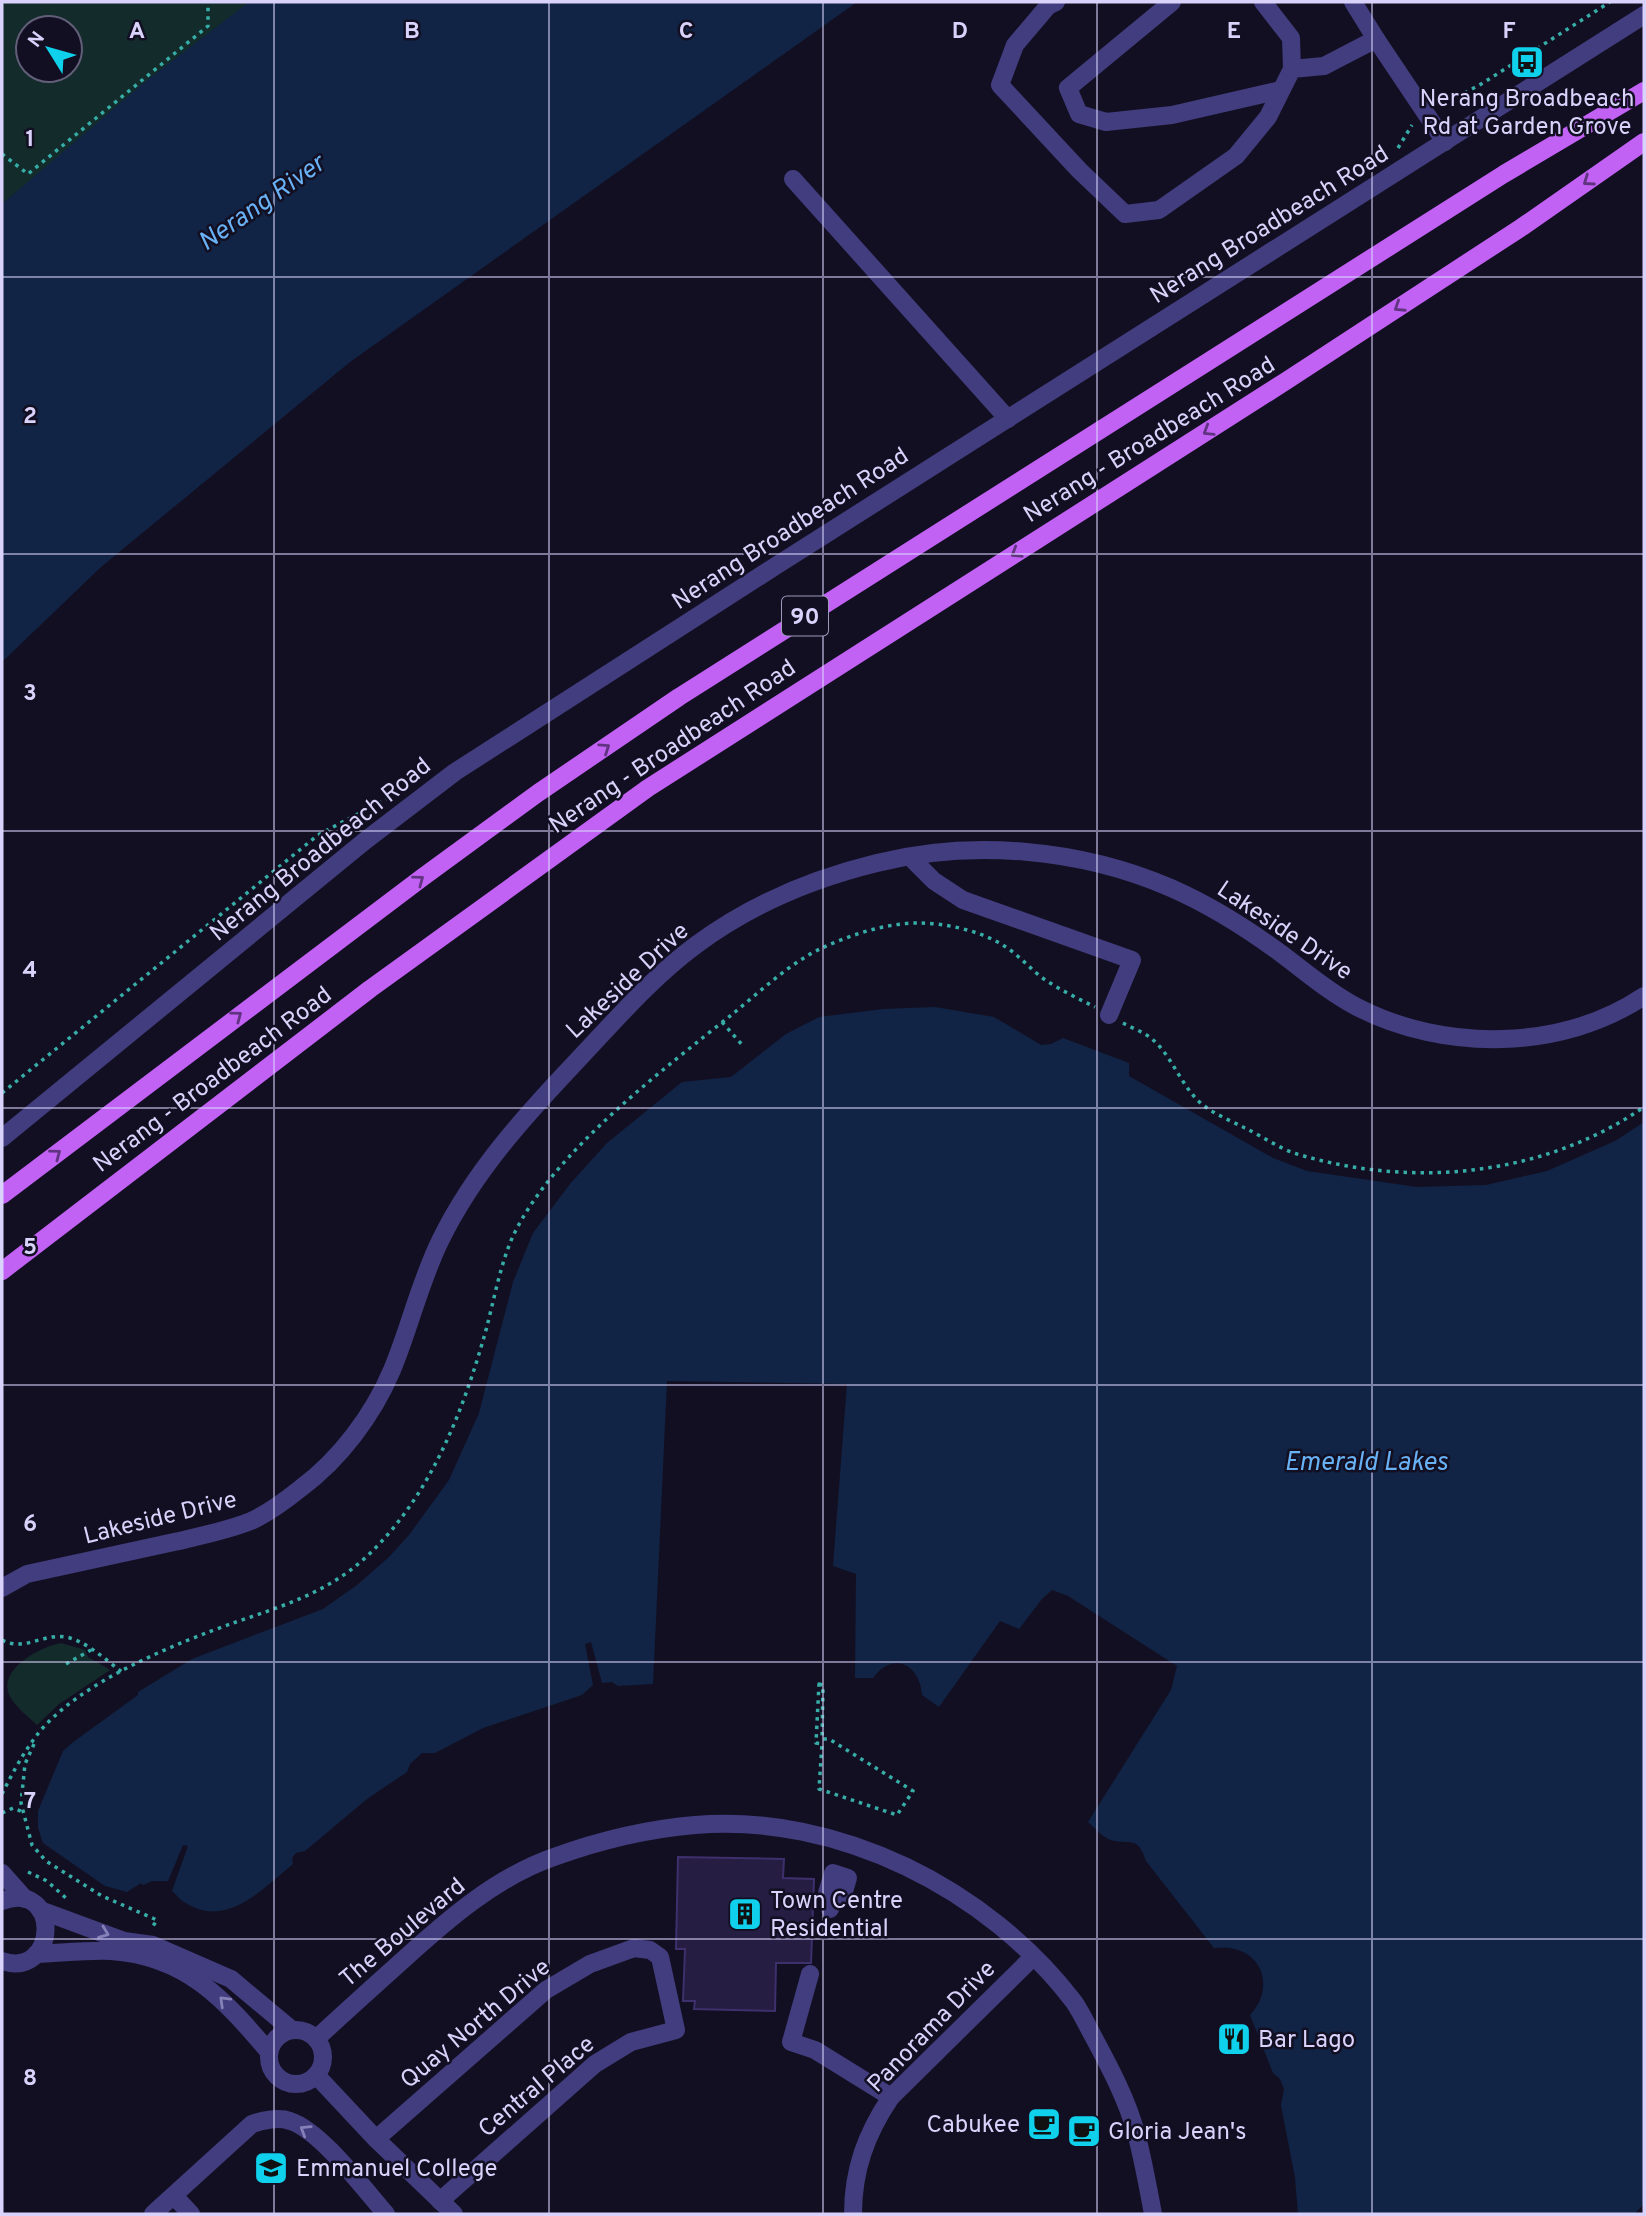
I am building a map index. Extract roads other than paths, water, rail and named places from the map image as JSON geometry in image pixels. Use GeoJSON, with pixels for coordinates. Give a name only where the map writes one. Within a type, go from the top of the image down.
{"type":"FeatureCollection","features":[{"type":"Feature","properties":{"kind":"main road","name":"Nerang - Broadbeach Road"},"geometry":{"type":"LineString","coordinates":[[2,1195],[423,877],[538,793],[679,697],[1492,181],[1644,91]]}},
{"type":"Feature","properties":{"kind":"main road","name":"Nerang - Broadbeach Road"},"geometry":{"type":"LineString","coordinates":[[2,1271],[370,989],[648,788],[1286,382],[1522,227],[1644,142]]}},
{"type":"Feature","properties":{"kind":"street"},"geometry":{"type":"LineString","coordinates":[[1056,2],[1048,6],[1015,45],[1000,85],[1079,170],[1125,214],[1159,210],[1236,156],[1268,117],[1292,69],[1292,38],[1263,2]]}},
{"type":"Feature","properties":{"kind":"street"},"geometry":{"type":"LineString","coordinates":[[1172,2],[1068,88],[1079,114],[1106,122],[1172,115],[1281,90]]}},
{"type":"Feature","properties":{"kind":"street"},"geometry":{"type":"LineString","coordinates":[[1353,2],[1445,142]]}},
{"type":"Feature","properties":{"kind":"street","name":"Nerang Broadbeach Road"},"geometry":{"type":"LineString","coordinates":[[2,1138],[366,840],[455,772],[1644,15]]}},
{"type":"Feature","properties":{"kind":"street"},"geometry":{"type":"LineString","coordinates":[[1292,69],[1324,66],[1376,39]]}},
{"type":"Feature","properties":{"kind":"street"},"geometry":{"type":"LineString","coordinates":[[793,179],[1008,419]]}},
{"type":"Feature","properties":{"kind":"street","name":"Lakeside Drive"},"geometry":{"type":"LineString","coordinates":[[2,1588],[27,1574],[218,1532],[254,1520],[306,1485],[331,1462],[375,1402],[390,1374],[425,1273],[441,1237],[477,1176],[546,1094],[638,996],[694,946],[752,909],[790,890],[883,861],[971,850],[1030,852],[1124,871],[1171,888],[1227,916],[1316,981],[1356,1006],[1400,1026],[1445,1035],[1486,1039],[1527,1038],[1564,1031],[1632,1004],[1644,996]]}},
{"type":"Feature","properties":{"kind":"street"},"geometry":{"type":"LineString","coordinates":[[910,857],[934,881],[963,900],[1132,960],[1109,1015]]}},
{"type":"Feature","properties":{"kind":"street","name":"The Boulevard"},"geometry":{"type":"LineString","coordinates":[[316,2039],[453,1915],[499,1884],[552,1857],[635,1834],[696,1825],[749,1825],[807,1833],[890,1858],[952,1890],[993,1920],[1033,1957],[1074,2003],[1107,2062],[1135,2130],[1153,2214]]}},
{"type":"Feature","properties":{"kind":"street"},"geometry":{"type":"LineString","coordinates":[[832,1902],[827,1893],[833,1873],[841,1876],[850,1846]]}},
{"type":"Feature","properties":{"kind":"street"},"geometry":{"type":"LineString","coordinates":[[2,1873],[25,1899],[40,1910],[124,1941],[153,1945],[231,1979],[292,2030]]}},
{"type":"Feature","properties":{"kind":"street"},"geometry":{"type":"LineString","coordinates":[[2,1901],[18,1897],[25,1899]]}},
{"type":"Feature","properties":{"kind":"street"},"geometry":{"type":"LineString","coordinates":[[36,1954],[43,1948],[47,1929],[40,1910]]}},
{"type":"Feature","properties":{"kind":"street","name":"Quay North Drive"},"geometry":{"type":"LineString","coordinates":[[376,2139],[546,1990],[590,1964],[634,1948],[650,1950],[660,1957],[676,2030]]}},
{"type":"Feature","properties":{"kind":"street"},"geometry":{"type":"LineString","coordinates":[[2,1975],[10,1962],[36,1954],[109,1951],[131,1954],[180,1970],[207,1985],[222,1998],[269,2052]]}},
{"type":"Feature","properties":{"kind":"street","name":"Panorama Drive"},"geometry":{"type":"LineString","coordinates":[[853,2214],[853,2189],[862,2150],[874,2123],[891,2097],[1033,1957]]}},
{"type":"Feature","properties":{"kind":"street"},"geometry":{"type":"LineString","coordinates":[[810,1974],[791,2042],[815,2050],[891,2097]]}},
{"type":"Feature","properties":{"kind":"street"},"geometry":{"type":"LineString","coordinates":[[292,2030],[305,2031],[320,2045],[322,2060],[316,2075],[302,2083],[286,2082],[274,2073],[270,2066],[269,2052],[277,2037],[292,2030]]}},
{"type":"Feature","properties":{"kind":"street","name":"Central Place"},"geometry":{"type":"LineString","coordinates":[[440,2201],[595,2064],[631,2042],[676,2030]]}},
{"type":"Feature","properties":{"kind":"street"},"geometry":{"type":"LineString","coordinates":[[316,2075],[376,2139],[454,2214]]}},
{"type":"Feature","properties":{"kind":"street"},"geometry":{"type":"LineString","coordinates":[[153,2214],[252,2124],[263,2120],[288,2120],[312,2132],[386,2214]]}},
{"type":"Feature","properties":{"kind":"street"},"geometry":{"type":"LineString","coordinates":[[174,2196],[191,2214]]}},
{"type":"Feature","properties":{"kind":"water","name":"Nerang River"},"geometry":{"type":"Polygon","coordinates":[[[249,2],[857,2],[350,362],[101,567],[2,662],[2,204],[146,81],[249,2]]]}},
{"type":"Feature","properties":{"kind":"water","name":"Emerald Lakes"},"geometry":{"type":"Polygon","coordinates":[[[935,1007],[994,1017],[1041,1045],[1063,1038],[1129,1063],[1129,1076],[1273,1158],[1307,1171],[1417,1187],[1486,1185],[1547,1171],[1615,1141],[1644,1122],[1644,2204],[1634,2214],[1298,2214],[1295,2178],[1281,2105],[1284,2089],[1280,2079],[1273,2073],[1250,2015],[1262,1995],[1262,1975],[1258,1966],[1242,1952],[1214,1948],[1146,1861],[1140,1847],[1133,1843],[1108,1839],[1088,1822],[1171,1690],[1177,1666],[1068,1596],[1052,1590],[1019,1629],[1000,1621],[939,1707],[922,1695],[916,1675],[904,1665],[889,1665],[873,1678],[855,1678],[856,1574],[833,1566],[847,1384],[667,1381],[653,1684],[618,1686],[612,1682],[602,1683],[591,1642],[585,1644],[593,1685],[582,1695],[483,1728],[435,1753],[422,1753],[410,1764],[407,1772],[367,1799],[305,1851],[296,1853],[292,1858],[293,1864],[269,1884],[243,1903],[229,1909],[200,1909],[182,1901],[172,1891],[188,1846],[183,1845],[168,1881],[152,1881],[143,1885],[141,1883],[127,1892],[105,1886],[43,1843],[38,1828],[38,1811],[63,1751],[72,1743],[138,1695],[138,1692],[192,1659],[323,1609],[357,1585],[409,1535],[449,1480],[479,1413],[513,1282],[533,1233],[570,1184],[607,1143],[682,1082],[731,1077],[786,1034],[819,1017],[883,1009],[935,1007]]]}},
{"type":"Feature","properties":{"kind":"place","name":"Nerang Broadbeach Rd at Garden Grove"},"geometry":{"type":"Point","coordinates":[1527,62]}},
{"type":"Feature","properties":{"kind":"place","name":"Town Centre Residential"},"geometry":{"type":"Point","coordinates":[745,1914]}},
{"type":"Feature","properties":{"kind":"place","name":"Bar Lago"},"geometry":{"type":"Point","coordinates":[1234,2039]}},
{"type":"Feature","properties":{"kind":"place","name":"Cabukee"},"geometry":{"type":"Point","coordinates":[1044,2124]}},
{"type":"Feature","properties":{"kind":"place","name":"Gloria Jean's"},"geometry":{"type":"Point","coordinates":[1084,2131]}},
{"type":"Feature","properties":{"kind":"place","name":"Emmanuel College"},"geometry":{"type":"Point","coordinates":[271,2168]}}]}
